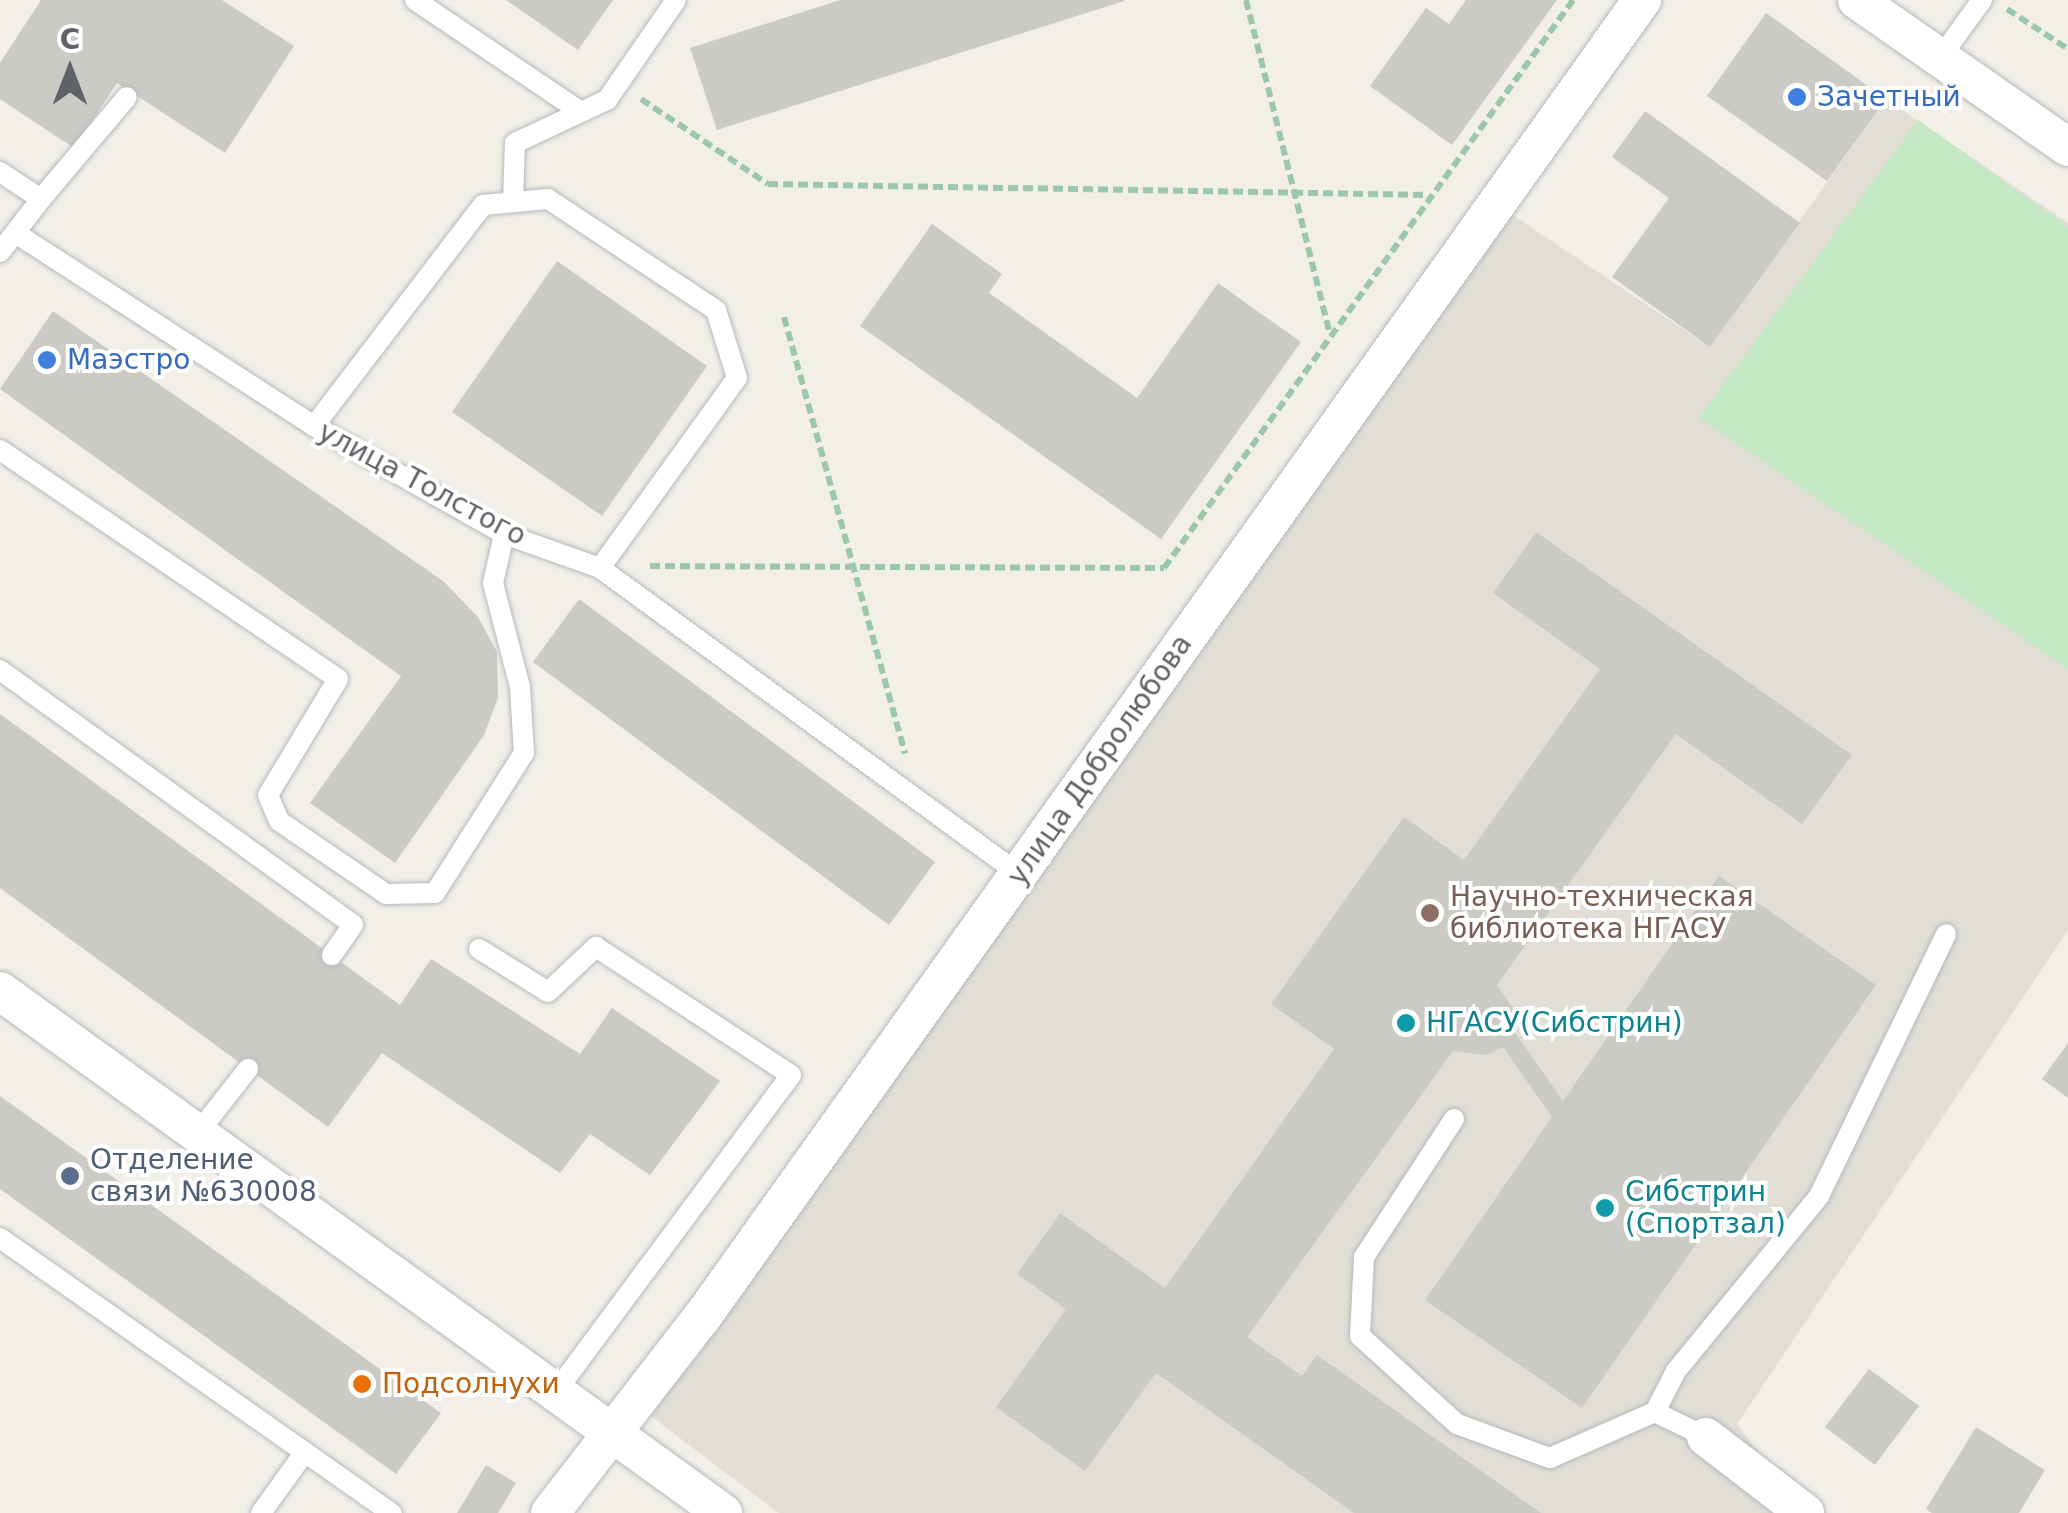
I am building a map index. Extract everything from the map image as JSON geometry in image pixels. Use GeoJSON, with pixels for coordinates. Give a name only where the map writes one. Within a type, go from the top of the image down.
{"type":"FeatureCollection","features":[{"type":"Feature","properties":{"kind":"street","name":"улица Добролюбова"},"geometry":{"type":"LineString","coordinates":[[550,1513],[608,1430],[703,1316],[1642,0]]}},
{"type":"Feature","properties":{"kind":"street"},"geometry":{"type":"LineString","coordinates":[[1858,0],[2068,147]]}},
{"type":"Feature","properties":{"kind":"street"},"geometry":{"type":"LineString","coordinates":[[0,991],[723,1513]]}},
{"type":"Feature","properties":{"kind":"street"},"geometry":{"type":"LineString","coordinates":[[1706,1437],[1805,1513]]}},
{"type":"Feature","properties":{"kind":"lane"},"geometry":{"type":"LineString","coordinates":[[415,0],[581,112]]}},
{"type":"Feature","properties":{"kind":"lane"},"geometry":{"type":"LineString","coordinates":[[512,202],[514,143],[607,100],[676,0]]}},
{"type":"Feature","properties":{"kind":"lane"},"geometry":{"type":"LineString","coordinates":[[1940,58],[1982,0]]}},
{"type":"Feature","properties":{"kind":"lane"},"geometry":{"type":"LineString","coordinates":[[0,252],[128,97]]}},
{"type":"Feature","properties":{"kind":"lane"},"geometry":{"type":"LineString","coordinates":[[0,172],[40,199]]}},
{"type":"Feature","properties":{"kind":"lane"},"geometry":{"type":"LineString","coordinates":[[314,426],[482,205],[548,199],[716,310],[736,378],[600,568]]}},
{"type":"Feature","properties":{"kind":"lane","name":"улица Толстого"},"geometry":{"type":"LineString","coordinates":[[17,234],[314,426],[504,534],[600,568],[1019,874]]}},
{"type":"Feature","properties":{"kind":"lane"},"geometry":{"type":"LineString","coordinates":[[0,450],[338,679],[268,796],[280,821],[386,894],[435,893],[524,753],[520,687],[493,582],[504,534]]}},
{"type":"Feature","properties":{"kind":"lane"},"geometry":{"type":"LineString","coordinates":[[0,670],[353,925],[332,956]]}},
{"type":"Feature","properties":{"kind":"lane"},"geometry":{"type":"LineString","coordinates":[[1454,1120],[1364,1258],[1360,1336],[1457,1424],[1550,1458],[1655,1412],[1676,1370],[1819,1196],[1946,934]]}},
{"type":"Feature","properties":{"kind":"lane"},"geometry":{"type":"LineString","coordinates":[[479,950],[548,992],[596,948],[791,1075],[555,1393]]}},
{"type":"Feature","properties":{"kind":"lane"},"geometry":{"type":"LineString","coordinates":[[198,1134],[248,1068]]}},
{"type":"Feature","properties":{"kind":"lane"},"geometry":{"type":"LineString","coordinates":[[0,1238],[392,1513]]}},
{"type":"Feature","properties":{"kind":"lane"},"geometry":{"type":"LineString","coordinates":[[1655,1412],[1706,1437]]}},
{"type":"Feature","properties":{"kind":"lane"},"geometry":{"type":"LineString","coordinates":[[260,1513],[305,1452]]}},
{"type":"Feature","properties":{"kind":"path"},"geometry":{"type":"LineString","coordinates":[[1246,0],[1329,331]]}},
{"type":"Feature","properties":{"kind":"path"},"geometry":{"type":"LineString","coordinates":[[600,568],[1164,568],[1329,331],[1573,0]]}},
{"type":"Feature","properties":{"kind":"path"},"geometry":{"type":"LineString","coordinates":[[1994,0],[2068,49]]}},
{"type":"Feature","properties":{"kind":"path"},"geometry":{"type":"LineString","coordinates":[[618,84],[768,184],[1429,195]]}},
{"type":"Feature","properties":{"kind":"path"},"geometry":{"type":"LineString","coordinates":[[784,317],[909,766]]}},
{"type":"Feature","properties":{"kind":"shaded area"},"geometry":{"type":"Polygon","coordinates":[[[1886,99],[2068,223],[2068,930],[1737,1424],[1787,1491],[1772,1513],[779,1513],[648,1414],[1496,204],[1710,347],[1886,99]]]}},
{"type":"Feature","properties":{"kind":"green space"},"geometry":{"type":"Polygon","coordinates":[[[1918,120],[2068,227],[2068,669],[1699,418],[1918,120]]]}},
{"type":"Feature","properties":{"kind":"building"},"geometry":{"type":"Polygon","coordinates":[[[41,0],[222,0],[294,46],[225,153],[117,83],[74,148],[0,99],[0,63],[41,0]]]}},
{"type":"Feature","properties":{"kind":"building"},"geometry":{"type":"Polygon","coordinates":[[[506,0],[613,0],[578,50],[506,0]]]}},
{"type":"Feature","properties":{"kind":"building"},"geometry":{"type":"Polygon","coordinates":[[[840,0],[1124,1],[717,130],[690,48],[840,0]]]}},
{"type":"Feature","properties":{"kind":"building"},"geometry":{"type":"Polygon","coordinates":[[[1466,0],[1557,0],[1452,145],[1370,86],[1426,8],[1449,24],[1466,0]]]}},
{"type":"Feature","properties":{"kind":"building","name":"Зачетный"},"geometry":{"type":"Polygon","coordinates":[[[1766,13],[1886,99],[1827,181],[1707,96],[1766,13]]]}},
{"type":"Feature","properties":{"kind":"building"},"geometry":{"type":"Polygon","coordinates":[[[1645,111],[1800,223],[1710,347],[1612,277],[1669,198],[1612,157],[1645,111]]]}},
{"type":"Feature","properties":{"kind":"building"},"geometry":{"type":"Polygon","coordinates":[[[932,224],[1002,274],[989,293],[1137,398],[1218,283],[1301,342],[1161,539],[860,326],[932,224]]]}},
{"type":"Feature","properties":{"kind":"building"},"geometry":{"type":"Polygon","coordinates":[[[557,261],[707,366],[602,516],[452,412],[557,261]]]}},
{"type":"Feature","properties":{"kind":"building"},"geometry":{"type":"Polygon","coordinates":[[[53,311],[443,581],[478,617],[497,652],[498,698],[484,735],[395,863],[310,803],[401,676],[0,389],[53,311]]]}},
{"type":"Feature","properties":{"kind":"building","name":"НГАСУ(Сибстрин)"},"geometry":{"type":"Polygon","coordinates":[[[1536,532],[1852,755],[1802,824],[1676,734],[1497,985],[1517,1014],[1514,1031],[1563,1101],[1719,876],[1876,985],[1582,1408],[1425,1300],[1552,1117],[1503,1047],[1487,1055],[1453,1051],[1247,1337],[1302,1376],[1317,1355],[1541,1513],[1354,1513],[1156,1373],[1085,1471],[996,1407],[1066,1309],[1017,1274],[1060,1213],[1165,1288],[1334,1049],[1271,1004],[1404,817],[1464,860],[1600,669],[1493,593],[1536,532]]]}},
{"type":"Feature","properties":{"kind":"building"},"geometry":{"type":"Polygon","coordinates":[[[579,599],[935,862],[889,925],[533,662],[579,599]]]}},
{"type":"Feature","properties":{"kind":"building"},"geometry":{"type":"Polygon","coordinates":[[[0,714],[400,1005],[431,959],[580,1054],[612,1008],[720,1081],[650,1175],[590,1134],[560,1173],[382,1053],[328,1127],[0,888],[0,714]]]}},
{"type":"Feature","properties":{"kind":"building"},"geometry":{"type":"Polygon","coordinates":[[[2068,1043],[2068,1098],[2042,1079],[2068,1043]]]}},
{"type":"Feature","properties":{"kind":"building"},"geometry":{"type":"Polygon","coordinates":[[[0,1096],[441,1413],[396,1474],[0,1189],[0,1096]]]}},
{"type":"Feature","properties":{"kind":"building"},"geometry":{"type":"Polygon","coordinates":[[[1869,1369],[1919,1406],[1875,1465],[1825,1427],[1869,1369]]]}},
{"type":"Feature","properties":{"kind":"building"},"geometry":{"type":"Polygon","coordinates":[[[1976,1427],[2045,1470],[2019,1513],[1932,1513],[1926,1509],[1976,1427]]]}},
{"type":"Feature","properties":{"kind":"building"},"geometry":{"type":"Polygon","coordinates":[[[486,1465],[516,1483],[498,1513],[457,1513],[486,1465]]]}},
{"type":"Feature","properties":{"kind":"place","name":"Зачетный"},"geometry":{"type":"Point","coordinates":[1797,97]}},
{"type":"Feature","properties":{"kind":"place","name":"Маэстро"},"geometry":{"type":"Point","coordinates":[47,360]}},
{"type":"Feature","properties":{"kind":"place","name":"Научно-техническая библиотека НГАСУ"},"geometry":{"type":"Point","coordinates":[1430,913]}},
{"type":"Feature","properties":{"kind":"place","name":"НГАСУ(Сибстрин)"},"geometry":{"type":"Point","coordinates":[1406,1023]}},
{"type":"Feature","properties":{"kind":"place","name":"Отделение связи №630008"},"geometry":{"type":"Point","coordinates":[70,1176]}},
{"type":"Feature","properties":{"kind":"place","name":"Сибстрин (Спортзал)"},"geometry":{"type":"Point","coordinates":[1605,1208]}},
{"type":"Feature","properties":{"kind":"place","name":"Подсолнухи"},"geometry":{"type":"Point","coordinates":[362,1384]}}]}
